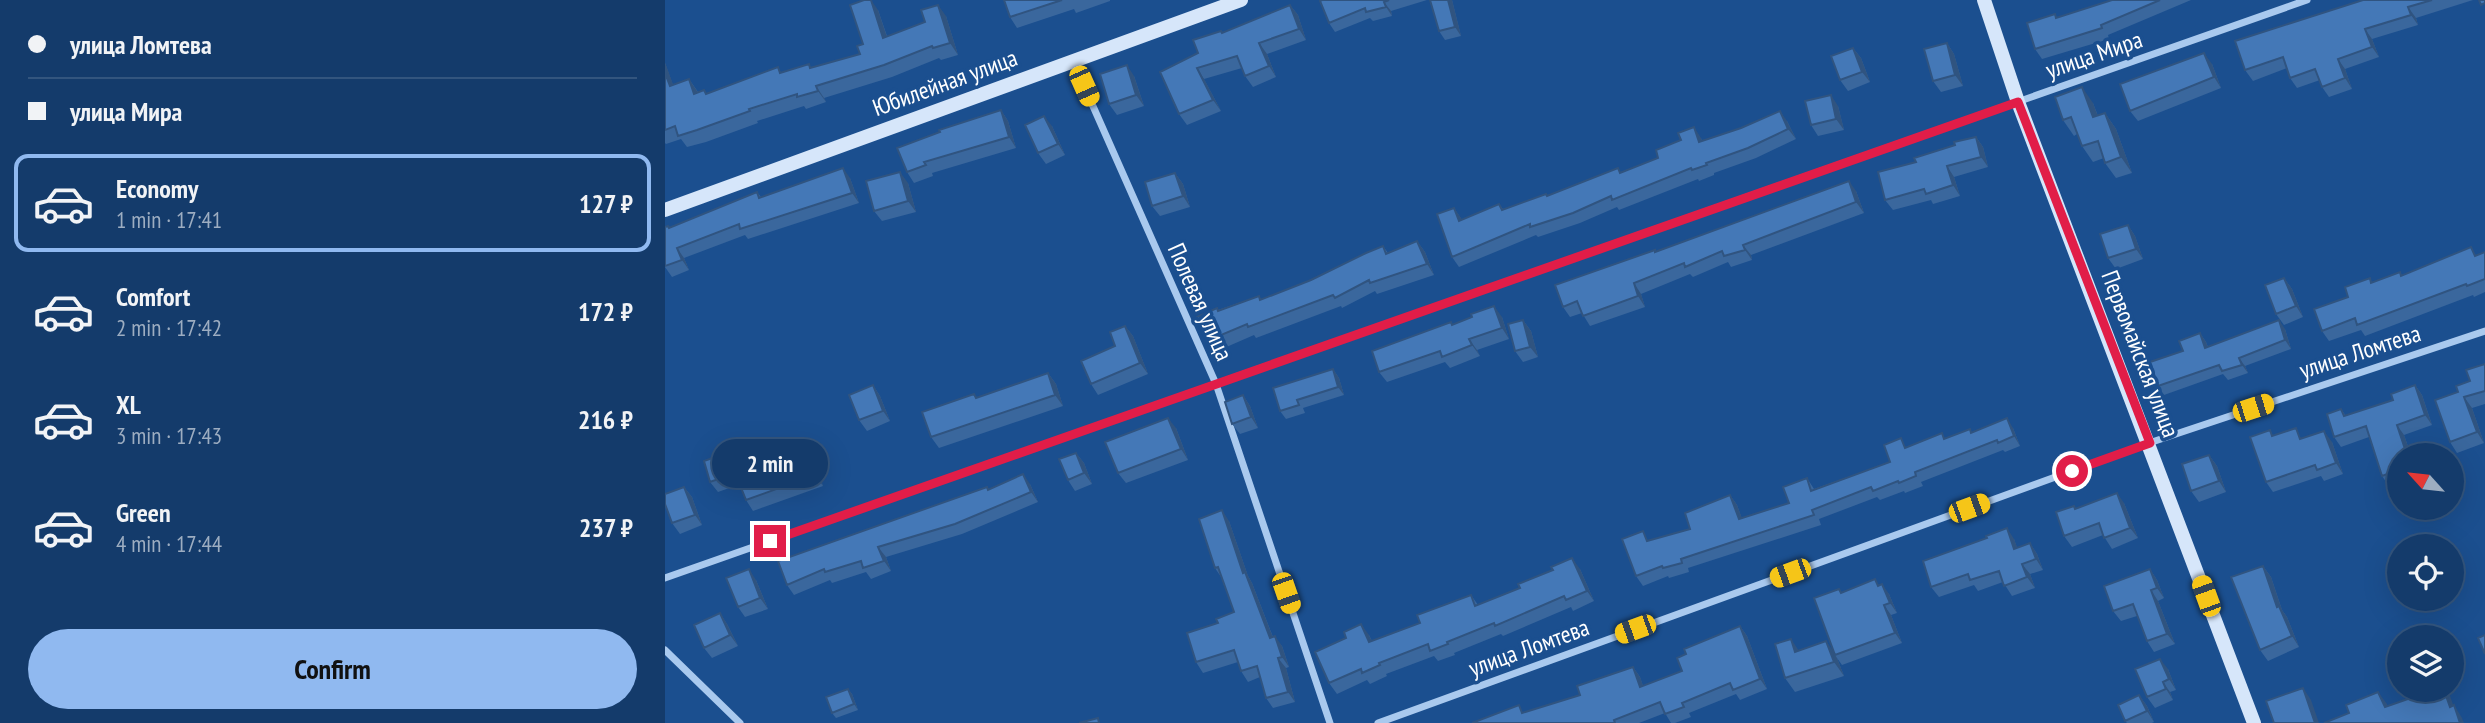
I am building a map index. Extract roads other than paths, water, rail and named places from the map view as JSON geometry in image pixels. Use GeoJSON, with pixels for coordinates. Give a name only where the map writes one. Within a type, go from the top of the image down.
{"type":"FeatureCollection","features":[{"type":"Feature","properties":{"kind":"street","name":"Юбилейная улица"},"geometry":{"type":"LineString","coordinates":[[665,210],[1241,0]]}},
{"type":"Feature","properties":{"kind":"street","name":"Первомайская улица"},"geometry":{"type":"LineString","coordinates":[[1984,0],[2018,102],[2150,443],[2254,723]]}},
{"type":"Feature","properties":{"kind":"street","name":"улица Мира"},"geometry":{"type":"LineString","coordinates":[[665,578],[2307,0]]}},
{"type":"Feature","properties":{"kind":"street","name":"Полевая улица"},"geometry":{"type":"LineString","coordinates":[[1073,61],[1216,384],[1330,723]]}},
{"type":"Feature","properties":{"kind":"street","name":"улица Ломтева"},"geometry":{"type":"LineString","coordinates":[[1378,723],[2150,443],[2485,331]]}},
{"type":"Feature","properties":{"kind":"street"},"geometry":{"type":"LineString","coordinates":[[665,650],[740,723]]}}]}
